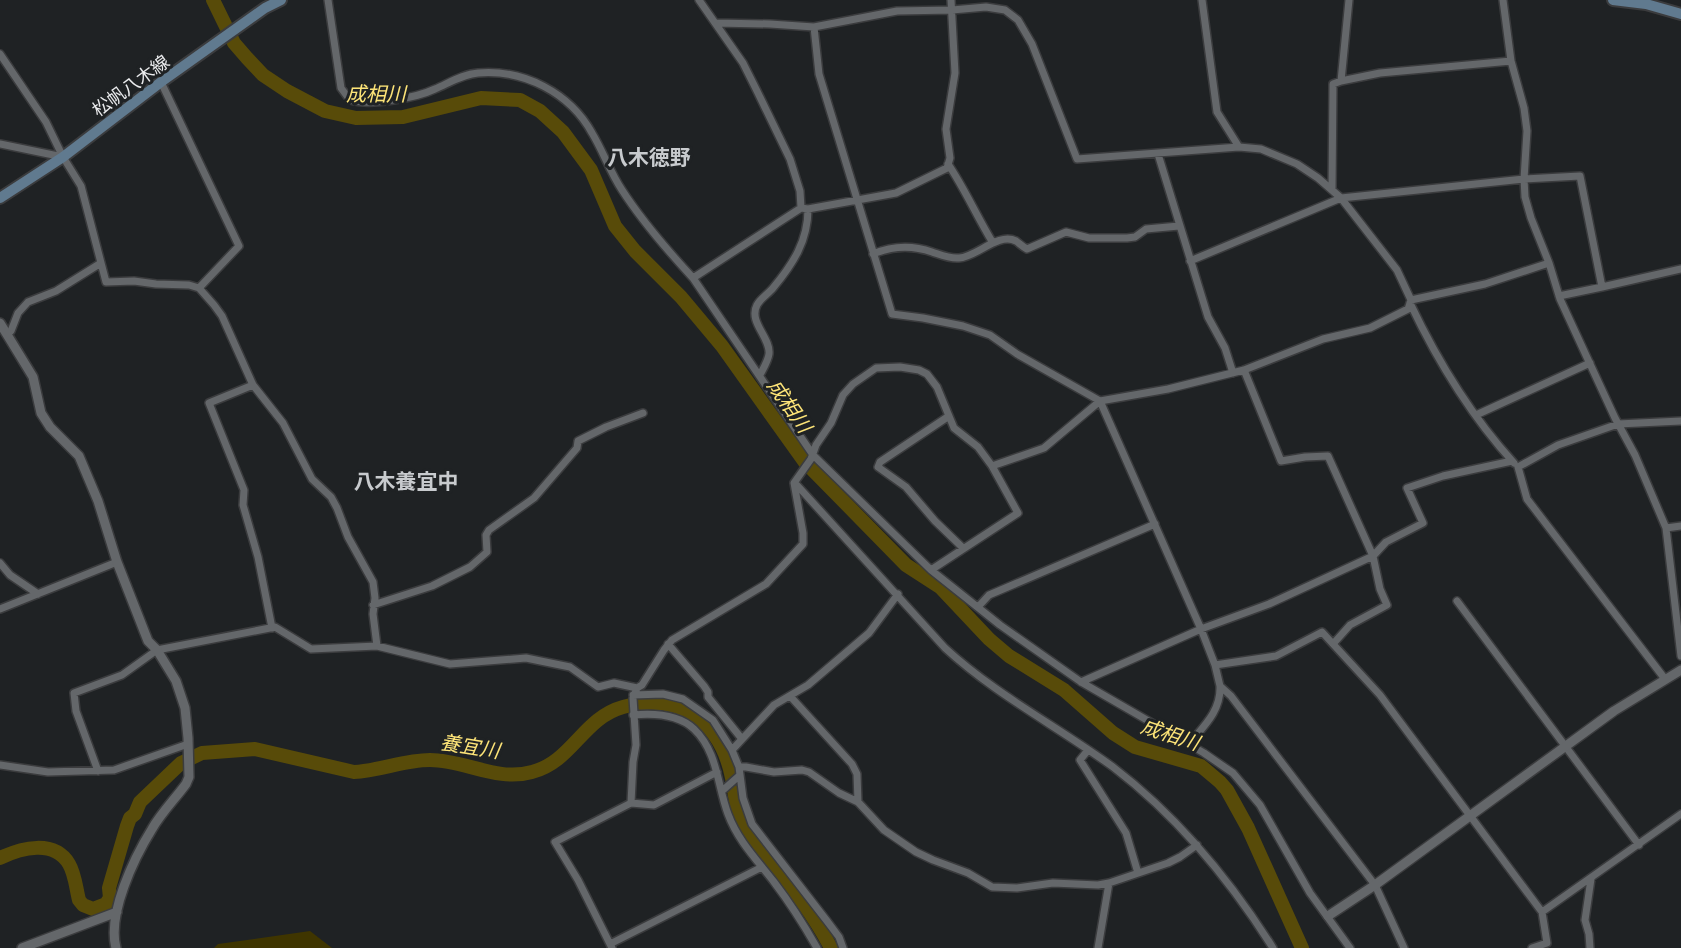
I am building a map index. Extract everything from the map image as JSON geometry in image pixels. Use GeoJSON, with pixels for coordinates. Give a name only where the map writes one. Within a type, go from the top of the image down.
{"type":"FeatureCollection","features":[{"type":"Feature","properties":{"kind":"main road","name":"松帆八木線"},"geometry":{"type":"LineString","coordinates":[[0,198],[63,157],[161,82],[238,27],[281,0]]}},
{"type":"Feature","properties":{"kind":"main road"},"geometry":{"type":"LineString","coordinates":[[1613,0],[1646,4],[1678,12]]}},
{"type":"Feature","properties":{"kind":"street"},"geometry":{"type":"LineString","coordinates":[[328,0],[341,87],[350,100],[357,102],[410,97],[473,73],[493,72],[521,78],[557,93],[584,119],[621,189],[693,278],[812,457],[931,570],[978,607],[1081,682],[1189,744],[1233,773],[1260,804],[1310,893],[1350,948]]}},
{"type":"Feature","properties":{"kind":"street"},"geometry":{"type":"LineString","coordinates":[[699,0],[743,63],[790,159],[804,208],[807,229],[802,246],[791,266],[756,306],[755,318],[769,348],[769,356],[759,375]]}},
{"type":"Feature","properties":{"kind":"street"},"geometry":{"type":"LineString","coordinates":[[693,278],[804,208],[896,193],[947,168],[950,158],[946,129],[955,73],[951,0]]}},
{"type":"Feature","properties":{"kind":"street"},"geometry":{"type":"LineString","coordinates":[[1202,0],[1217,112],[1239,147]]}},
{"type":"Feature","properties":{"kind":"street"},"geometry":{"type":"LineString","coordinates":[[1341,81],[1350,0]]}},
{"type":"Feature","properties":{"kind":"street"},"geometry":{"type":"LineString","coordinates":[[1503,0],[1511,61],[1524,108],[1527,131],[1525,197],[1559,296],[1618,424],[1635,455],[1666,528],[1681,656]]}},
{"type":"Feature","properties":{"kind":"street"},"geometry":{"type":"LineString","coordinates":[[716,23],[814,27],[897,11],[952,10],[988,3],[1005,10],[1018,20],[1032,44],[1077,159],[1239,147],[1261,149],[1298,164],[1318,177],[1341,198],[1397,270],[1440,361],[1476,414],[1515,464],[1527,499],[1665,679]]}},
{"type":"Feature","properties":{"kind":"street"},"geometry":{"type":"LineString","coordinates":[[814,27],[819,74],[891,314],[963,326],[990,335],[1017,354],[1100,401],[1215,665],[1220,686],[1218,706],[1189,744]]}},
{"type":"Feature","properties":{"kind":"street"},"geometry":{"type":"LineString","coordinates":[[0,54],[46,122],[63,157],[81,186],[106,282],[134,280],[156,284],[189,285],[199,288],[222,316],[253,385],[283,423],[312,480],[331,497],[348,537],[373,582],[376,646]]}},
{"type":"Feature","properties":{"kind":"street"},"geometry":{"type":"LineString","coordinates":[[1332,190],[1333,84],[1380,72],[1511,61]]}},
{"type":"Feature","properties":{"kind":"street"},"geometry":{"type":"LineString","coordinates":[[161,82],[239,246],[199,288]]}},
{"type":"Feature","properties":{"kind":"street"},"geometry":{"type":"LineString","coordinates":[[0,144],[63,157]]}},
{"type":"Feature","properties":{"kind":"street"},"geometry":{"type":"LineString","coordinates":[[1158,154],[1208,317],[1225,348],[1233,373]]}},
{"type":"Feature","properties":{"kind":"street"},"geometry":{"type":"LineString","coordinates":[[948,164],[993,243]]}},
{"type":"Feature","properties":{"kind":"street"},"geometry":{"type":"LineString","coordinates":[[1190,261],[1341,198],[1524,179],[1580,176],[1602,287]]}},
{"type":"Feature","properties":{"kind":"street"},"geometry":{"type":"LineString","coordinates":[[873,254],[889,248],[908,247],[958,258],[969,256],[993,243],[1006,240],[1014,240],[1027,249],[1066,232],[1089,238],[1127,238],[1135,237],[1150,228],[1179,226]]}},
{"type":"Feature","properties":{"kind":"street"},"geometry":{"type":"LineString","coordinates":[[7,334],[11,331],[18,313],[28,302],[56,291],[101,263]]}},
{"type":"Feature","properties":{"kind":"street"},"geometry":{"type":"LineString","coordinates":[[1411,302],[1485,284],[1549,263]]}},
{"type":"Feature","properties":{"kind":"street"},"geometry":{"type":"LineString","coordinates":[[1559,296],[1681,269]]}},
{"type":"Feature","properties":{"kind":"street"},"geometry":{"type":"LineString","coordinates":[[992,466],[1044,448],[1100,401],[1168,389],[1244,370],[1323,339],[1370,328],[1408,309],[1411,302]]}},
{"type":"Feature","properties":{"kind":"street"},"geometry":{"type":"LineString","coordinates":[[0,323],[33,377],[41,413],[50,427],[79,456],[98,501],[117,562],[148,641],[170,670],[180,693],[186,717],[189,767],[186,784],[152,828],[122,894],[117,912],[116,948]]}},
{"type":"Feature","properties":{"kind":"street"},"geometry":{"type":"LineString","coordinates":[[1476,414],[1590,363]]}},
{"type":"Feature","properties":{"kind":"street"},"geometry":{"type":"LineString","coordinates":[[631,803],[636,745],[633,715],[634,693],[642,685],[668,644],[766,584],[803,544],[796,480],[831,423],[843,395],[853,384],[876,368],[900,367],[920,370],[927,374],[937,387],[954,428],[978,447],[992,466],[1018,513],[931,570]]}},
{"type":"Feature","properties":{"kind":"street"},"geometry":{"type":"LineString","coordinates":[[1244,370],[1281,461],[1305,456],[1328,456],[1373,556],[1380,589],[1387,605],[1350,625],[1333,644]]}},
{"type":"Feature","properties":{"kind":"street"},"geometry":{"type":"LineString","coordinates":[[253,385],[209,403],[244,490],[243,505],[258,557],[272,628]]}},
{"type":"Feature","properties":{"kind":"street"},"geometry":{"type":"LineString","coordinates":[[373,605],[432,586],[470,567],[487,552],[486,535],[489,530],[534,498],[577,448],[578,441],[606,426],[643,413]]}},
{"type":"Feature","properties":{"kind":"street"},"geometry":{"type":"LineString","coordinates":[[949,416],[880,462],[878,467],[906,487],[934,521],[963,548]]}},
{"type":"Feature","properties":{"kind":"street"},"geometry":{"type":"LineString","coordinates":[[1081,682],[1201,629],[1269,604],[1373,556],[1386,542],[1423,524],[1407,488],[1443,476],[1515,464],[1618,424],[1681,421]]}},
{"type":"Feature","properties":{"kind":"street"},"geometry":{"type":"LineString","coordinates":[[796,480],[945,648],[968,669],[1034,716],[1088,750],[1135,785],[1173,820],[1197,845],[1243,902],[1273,948]]}},
{"type":"Feature","properties":{"kind":"street"},"geometry":{"type":"LineString","coordinates":[[978,607],[989,595],[1155,524]]}},
{"type":"Feature","properties":{"kind":"street"},"geometry":{"type":"LineString","coordinates":[[1666,528],[1681,526]]}},
{"type":"Feature","properties":{"kind":"street"},"geometry":{"type":"LineString","coordinates":[[0,609],[117,562]]}},
{"type":"Feature","properties":{"kind":"street"},"geometry":{"type":"LineString","coordinates":[[0,563],[10,575],[38,594]]}},
{"type":"Feature","properties":{"kind":"street"},"geometry":{"type":"LineString","coordinates":[[732,750],[774,705],[808,685],[869,633],[898,594]]}},
{"type":"Feature","properties":{"kind":"street"},"geometry":{"type":"LineString","coordinates":[[1457,602],[1639,845]]}},
{"type":"Feature","properties":{"kind":"street"},"geometry":{"type":"LineString","coordinates":[[98,771],[76,711],[74,693],[122,675],[157,650],[275,627],[311,650],[376,646],[450,664],[526,658],[570,667],[598,687],[614,683],[634,693],[663,694],[683,699],[713,720],[732,750],[743,798],[752,824],[839,937],[843,948]]}},
{"type":"Feature","properties":{"kind":"street"},"geometry":{"type":"LineString","coordinates":[[1215,665],[1276,656],[1322,632],[1380,695],[1542,912],[1547,943],[1532,948]]}},
{"type":"Feature","properties":{"kind":"street"},"geometry":{"type":"LineString","coordinates":[[668,644],[704,686],[708,697],[742,739]]}},
{"type":"Feature","properties":{"kind":"street"},"geometry":{"type":"LineString","coordinates":[[1328,916],[1375,885],[1614,711],[1681,670]]}},
{"type":"Feature","properties":{"kind":"street"},"geometry":{"type":"LineString","coordinates":[[1220,686],[1231,696],[1375,885],[1404,948]]}},
{"type":"Feature","properties":{"kind":"street"},"geometry":{"type":"LineString","coordinates":[[790,696],[852,764],[857,774],[858,802]]}},
{"type":"Feature","properties":{"kind":"street"},"geometry":{"type":"LineString","coordinates":[[633,715],[656,714],[669,717],[692,727],[700,735],[711,753],[733,826],[741,841],[797,913],[817,948]]}},
{"type":"Feature","properties":{"kind":"street"},"geometry":{"type":"LineString","coordinates":[[0,765],[48,772],[114,770],[188,744]]}},
{"type":"Feature","properties":{"kind":"street"},"geometry":{"type":"LineString","coordinates":[[1088,750],[1080,760],[1126,833],[1138,873]]}},
{"type":"Feature","properties":{"kind":"street"},"geometry":{"type":"LineString","coordinates":[[722,791],[746,767],[774,772],[802,770],[809,772],[839,793],[858,802],[884,830],[916,852],[968,873],[992,887],[1017,888],[1053,883],[1109,884],[1174,860],[1197,845]]}},
{"type":"Feature","properties":{"kind":"street"},"geometry":{"type":"LineString","coordinates":[[717,772],[654,805],[631,803],[555,842],[578,880],[611,946],[762,867]]}},
{"type":"Feature","properties":{"kind":"street"},"geometry":{"type":"LineString","coordinates":[[1542,912],[1681,814]]}},
{"type":"Feature","properties":{"kind":"street"},"geometry":{"type":"LineString","coordinates":[[1590,879],[1585,920],[1590,948]]}},
{"type":"Feature","properties":{"kind":"street"},"geometry":{"type":"LineString","coordinates":[[1098,948],[1109,884]]}},
{"type":"Feature","properties":{"kind":"street"},"geometry":{"type":"LineString","coordinates":[[22,948],[117,912]]}},
{"type":"Feature","properties":{"kind":"shaded area"},"geometry":{"type":"Polygon","coordinates":[[[310,931],[332,948],[214,948],[218,944],[310,931]]]}},
{"type":"Feature","properties":{"kind":"waterway","name":"成相川"},"geometry":{"type":"LineString","coordinates":[[213,0],[234,43],[263,75],[325,111],[356,118],[403,117],[481,98],[520,100],[540,111],[563,132],[591,170],[615,226],[635,251],[681,297],[722,346],[804,461],[906,565],[940,587],[989,639],[1009,656],[1064,690],[1113,733],[1135,747],[1201,766],[1220,782],[1227,790],[1248,828],[1302,948]]}},
{"type":"Feature","properties":{"kind":"waterway","name":"養宜川"},"geometry":{"type":"LineString","coordinates":[[0,858],[27,849],[46,848],[55,851],[63,856],[71,868],[79,900],[83,905],[93,909],[106,904],[110,898],[109,888],[127,826],[140,802],[181,763],[202,753],[255,749],[354,772],[430,760],[456,763],[494,773],[519,774],[546,767],[568,750],[598,720],[609,713],[623,707],[643,703],[662,703],[694,715],[718,741],[726,758],[744,827],[753,842],[803,903],[831,948]]}},
{"type":"Feature","properties":{"kind":"district","name":"八木徳野"},"geometry":{"type":"Point","coordinates":[649,158]}},
{"type":"Feature","properties":{"kind":"district","name":"八木養宜中"},"geometry":{"type":"Point","coordinates":[406,482]}}]}
